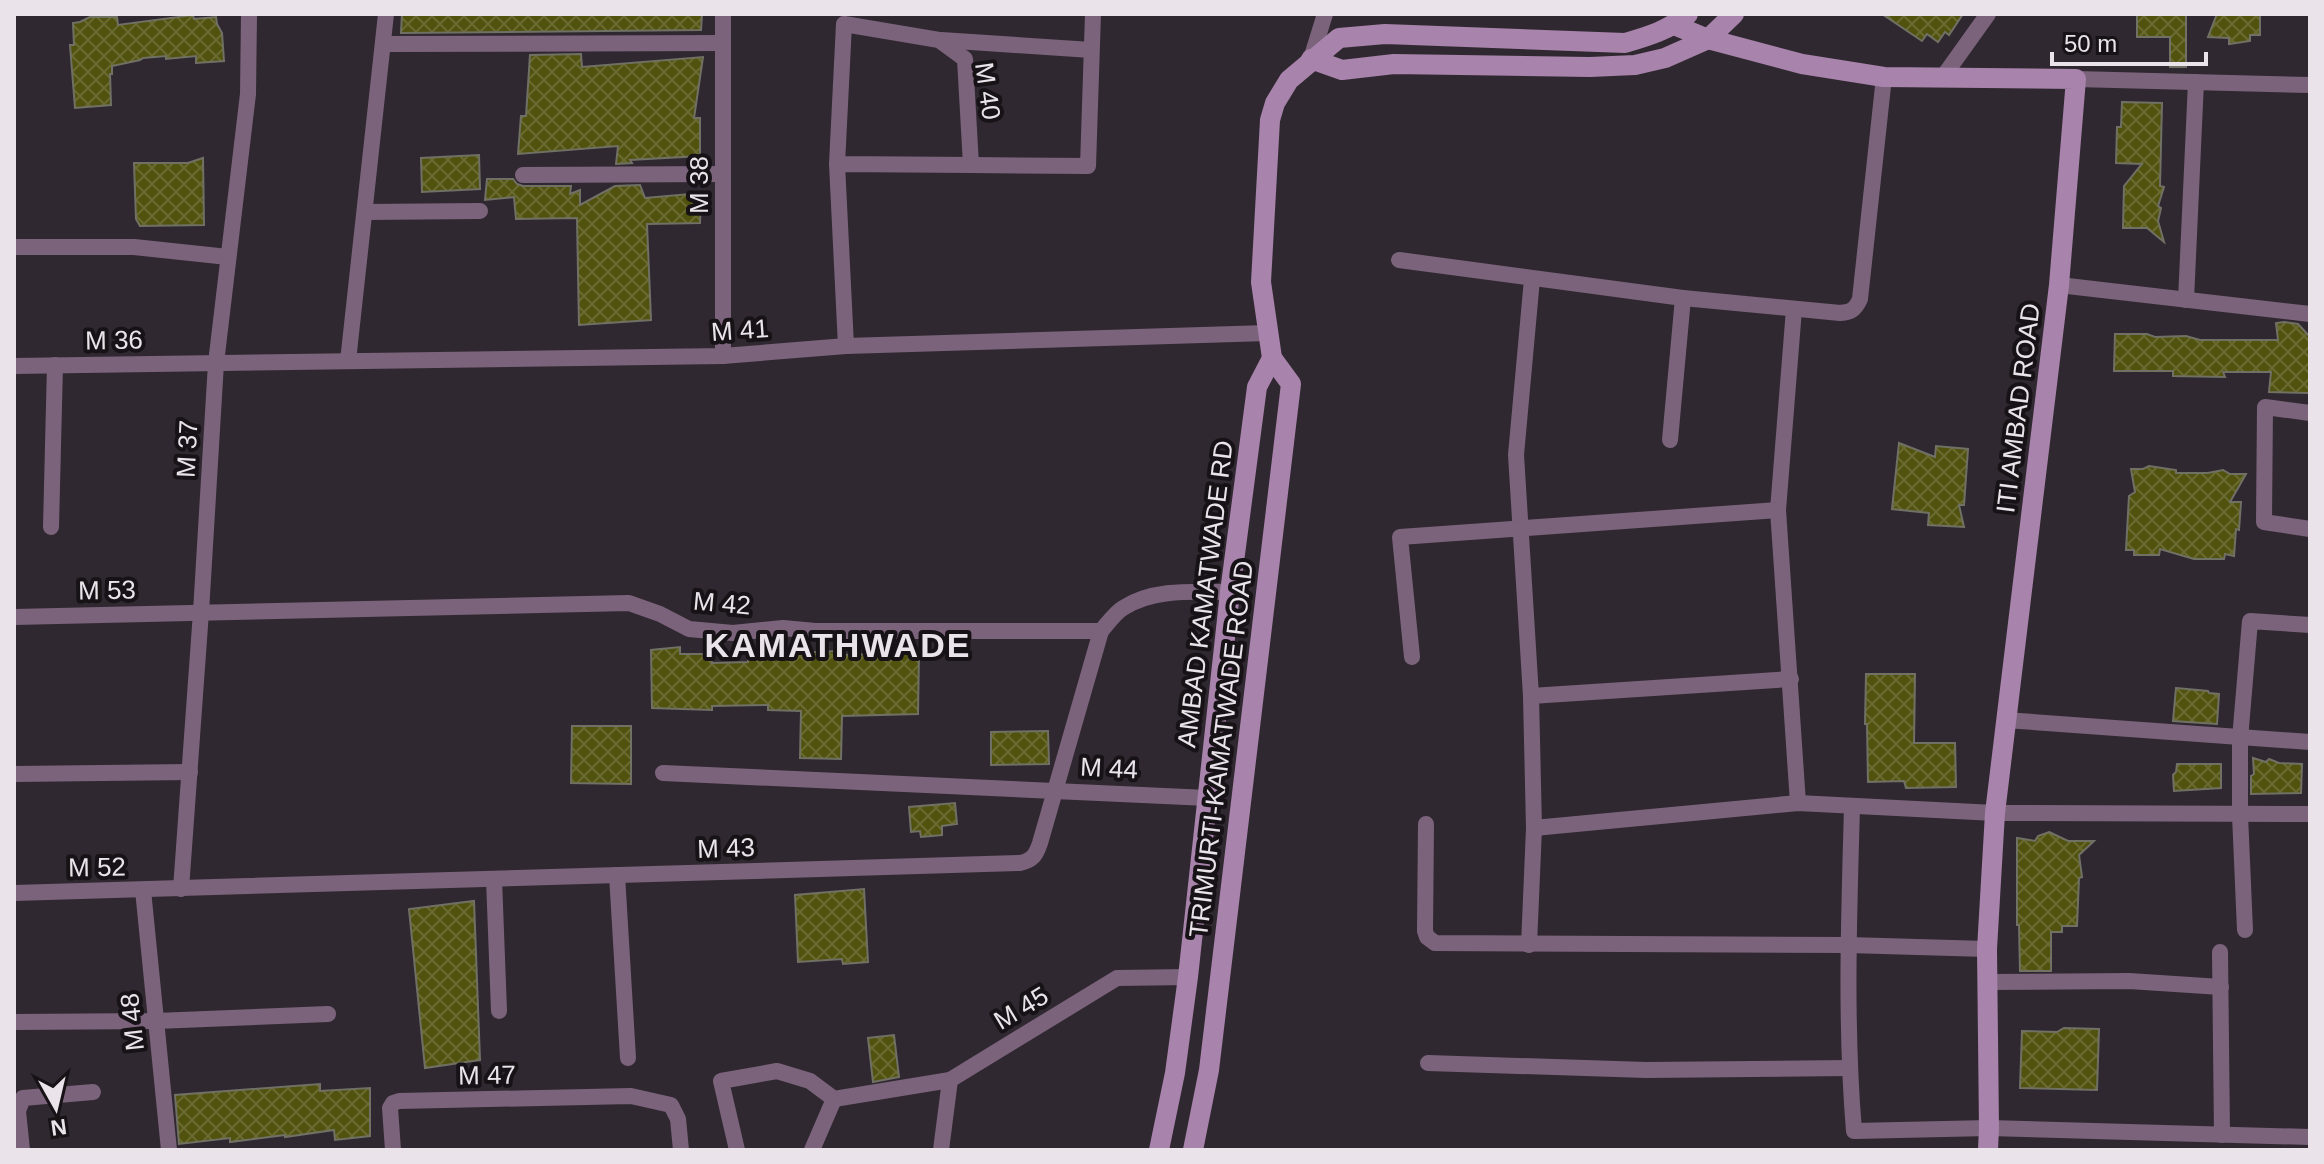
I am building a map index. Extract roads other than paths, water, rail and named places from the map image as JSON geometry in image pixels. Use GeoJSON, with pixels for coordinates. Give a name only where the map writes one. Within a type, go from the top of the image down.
{"type":"FeatureCollection","features":[{"type":"Feature","properties":{"kind":"street","name":"M 37"},"geometry":{"type":"LineString","coordinates":[[181,889],[216,363],[248,94],[249,14]]}},
{"type":"Feature","properties":{"kind":"street"},"geometry":{"type":"LineString","coordinates":[[348,361],[386,14]]}},
{"type":"Feature","properties":{"kind":"street","name":"M 38"},"geometry":{"type":"LineString","coordinates":[[723,14],[723,356]]}},
{"type":"Feature","properties":{"kind":"street"},"geometry":{"type":"LineString","coordinates":[[837,164],[1088,166],[1093,14]]}},
{"type":"Feature","properties":{"kind":"street"},"geometry":{"type":"LineString","coordinates":[[1311,59],[1325,14]]}},
{"type":"Feature","properties":{"kind":"street"},"geometry":{"type":"LineString","coordinates":[[1311,59],[1342,70],[1394,64],[1635,65],[1665,58],[1708,39],[1734,14]]}},
{"type":"Feature","properties":{"kind":"street"},"geometry":{"type":"LineString","coordinates":[[1943,77],[1988,14]]}},
{"type":"Feature","properties":{"kind":"street"},"geometry":{"type":"LineString","coordinates":[[1272,358],[1261,282],[1270,120],[1281,90],[1289,80],[1339,38],[1385,34],[1625,43],[1656,34],[1673,18],[1708,39],[1802,64],[1884,77],[2310,85]]}},
{"type":"Feature","properties":{"kind":"street","name":"M 40"},"geometry":{"type":"LineString","coordinates":[[846,346],[837,164],[844,24],[939,40],[965,59],[971,165]]}},
{"type":"Feature","properties":{"kind":"street"},"geometry":{"type":"LineString","coordinates":[[939,40],[1091,50]]}},
{"type":"Feature","properties":{"kind":"street"},"geometry":{"type":"LineString","coordinates":[[1613,42],[1613,66]]}},
{"type":"Feature","properties":{"kind":"street"},"geometry":{"type":"LineString","coordinates":[[383,44],[723,43]]}},
{"type":"Feature","properties":{"kind":"street"},"geometry":{"type":"LineString","coordinates":[[1399,260],[1683,298],[1850,312],[1860,299],[1884,77]]}},
{"type":"Feature","properties":{"kind":"street","name":"ITI AMBAD ROAD"},"geometry":{"type":"LineString","coordinates":[[1988,1150],[1987,949],[1995,813],[2059,285],[2076,79]]}},
{"type":"Feature","properties":{"kind":"street"},"geometry":{"type":"LineString","coordinates":[[2186,300],[2196,82]]}},
{"type":"Feature","properties":{"kind":"street"},"geometry":{"type":"LineString","coordinates":[[523,175],[723,174]]}},
{"type":"Feature","properties":{"kind":"street"},"geometry":{"type":"LineString","coordinates":[[365,212],[480,211]]}},
{"type":"Feature","properties":{"kind":"street"},"geometry":{"type":"LineString","coordinates":[[14,247],[134,247],[228,257]]}},
{"type":"Feature","properties":{"kind":"street"},"geometry":{"type":"LineString","coordinates":[[1529,945],[1534,828],[1531,696],[1516,455],[1532,279]]}},
{"type":"Feature","properties":{"kind":"street"},"geometry":{"type":"LineString","coordinates":[[2059,285],[2310,314]]}},
{"type":"Feature","properties":{"kind":"street"},"geometry":{"type":"LineString","coordinates":[[1670,440],[1683,298]]}},
{"type":"Feature","properties":{"kind":"street"},"geometry":{"type":"LineString","coordinates":[[1794,309],[1778,510],[1798,803]]}},
{"type":"Feature","properties":{"kind":"street","name":"M 41"},"geometry":{"type":"LineString","coordinates":[[216,363],[723,356],[846,346],[1267,333]]}},
{"type":"Feature","properties":{"kind":"street","name":"AMBAD KAMATWADE RD"},"geometry":{"type":"LineString","coordinates":[[1159,1150],[1175,1073],[1188,977],[1230,592],[1257,387],[1272,358]]}},
{"type":"Feature","properties":{"kind":"street","name":"TRIMURTI-KAMATWADE ROAD"},"geometry":{"type":"LineString","coordinates":[[1193,1150],[1209,1070],[1291,384],[1272,358]]}},
{"type":"Feature","properties":{"kind":"street","name":"M 36"},"geometry":{"type":"LineString","coordinates":[[14,366],[216,363]]}},
{"type":"Feature","properties":{"kind":"street"},"geometry":{"type":"LineString","coordinates":[[51,527],[55,365]]}},
{"type":"Feature","properties":{"kind":"street"},"geometry":{"type":"LineString","coordinates":[[2310,413],[2265,407],[2264,522],[2310,529]]}},
{"type":"Feature","properties":{"kind":"street"},"geometry":{"type":"LineString","coordinates":[[1412,657],[1400,537],[1778,510]]}},
{"type":"Feature","properties":{"kind":"street"},"geometry":{"type":"LineString","coordinates":[[1101,631],[1122,608],[1146,598],[1180,592],[1230,592]]}},
{"type":"Feature","properties":{"kind":"street","name":"M 42"},"geometry":{"type":"LineString","coordinates":[[201,612],[629,603],[689,629],[733,633],[783,628],[815,631],[1101,631]]}},
{"type":"Feature","properties":{"kind":"street","name":"M 53"},"geometry":{"type":"LineString","coordinates":[[14,617],[201,612]]}},
{"type":"Feature","properties":{"kind":"street"},"geometry":{"type":"LineString","coordinates":[[2245,930],[2240,739],[2250,621],[2310,625]]}},
{"type":"Feature","properties":{"kind":"street","name":"M 43"},"geometry":{"type":"LineString","coordinates":[[181,889],[1030,861],[1036,854],[1056,790],[1101,631]]}},
{"type":"Feature","properties":{"kind":"street"},"geometry":{"type":"LineString","coordinates":[[1531,696],[1791,679]]}},
{"type":"Feature","properties":{"kind":"street"},"geometry":{"type":"LineString","coordinates":[[2005,720],[2310,742]]}},
{"type":"Feature","properties":{"kind":"street"},"geometry":{"type":"LineString","coordinates":[[14,774],[190,772]]}},
{"type":"Feature","properties":{"kind":"street","name":"M 44"},"geometry":{"type":"LineString","coordinates":[[663,773],[1208,798]]}},
{"type":"Feature","properties":{"kind":"street"},"geometry":{"type":"LineString","coordinates":[[1534,828],[1798,803],[1995,813],[2310,814]]}},
{"type":"Feature","properties":{"kind":"street"},"geometry":{"type":"LineString","coordinates":[[1852,807],[1848,945],[1849,1068],[1854,1131],[1989,1128],[2232,1140],[2310,1137]]}},
{"type":"Feature","properties":{"kind":"street"},"geometry":{"type":"LineString","coordinates":[[1426,824],[1425,931],[1435,943],[1848,945],[1987,949]]}},
{"type":"Feature","properties":{"kind":"street"},"geometry":{"type":"LineString","coordinates":[[617,875],[628,1058]]}},
{"type":"Feature","properties":{"kind":"street"},"geometry":{"type":"LineString","coordinates":[[494,879],[499,1011]]}},
{"type":"Feature","properties":{"kind":"street","name":"M 52"},"geometry":{"type":"LineString","coordinates":[[14,893],[181,889]]}},
{"type":"Feature","properties":{"kind":"street","name":"M 48"},"geometry":{"type":"LineString","coordinates":[[143,890],[169,1150]]}},
{"type":"Feature","properties":{"kind":"street"},"geometry":{"type":"LineString","coordinates":[[2220,952],[2232,1140]]}},
{"type":"Feature","properties":{"kind":"street","name":"M 45"},"geometry":{"type":"LineString","coordinates":[[950,1080],[1117,978],[1188,977]]}},
{"type":"Feature","properties":{"kind":"street"},"geometry":{"type":"LineString","coordinates":[[1987,982],[2129,981],[2221,987]]}},
{"type":"Feature","properties":{"kind":"street"},"geometry":{"type":"LineString","coordinates":[[14,1022],[156,1021],[328,1014]]}},
{"type":"Feature","properties":{"kind":"street"},"geometry":{"type":"LineString","coordinates":[[1428,1063],[1646,1070],[1849,1068]]}},
{"type":"Feature","properties":{"kind":"street"},"geometry":{"type":"LineString","coordinates":[[737,1150],[721,1081],[777,1071],[810,1081],[834,1099],[950,1080],[941,1150]]}},
{"type":"Feature","properties":{"kind":"street"},"geometry":{"type":"LineString","coordinates":[[22,1150],[18,1111],[23,1098],[93,1092]]}},
{"type":"Feature","properties":{"kind":"street","name":"M 47"},"geometry":{"type":"LineString","coordinates":[[393,1150],[390,1108],[399,1101],[631,1096],[671,1105],[678,1119],[681,1150]]}},
{"type":"Feature","properties":{"kind":"street"},"geometry":{"type":"LineString","coordinates":[[812,1150],[834,1099]]}},
{"type":"Feature","properties":{"kind":"district","name":"KAMATHWADE"},"geometry":{"type":"Point","coordinates":[838,645]}}]}
